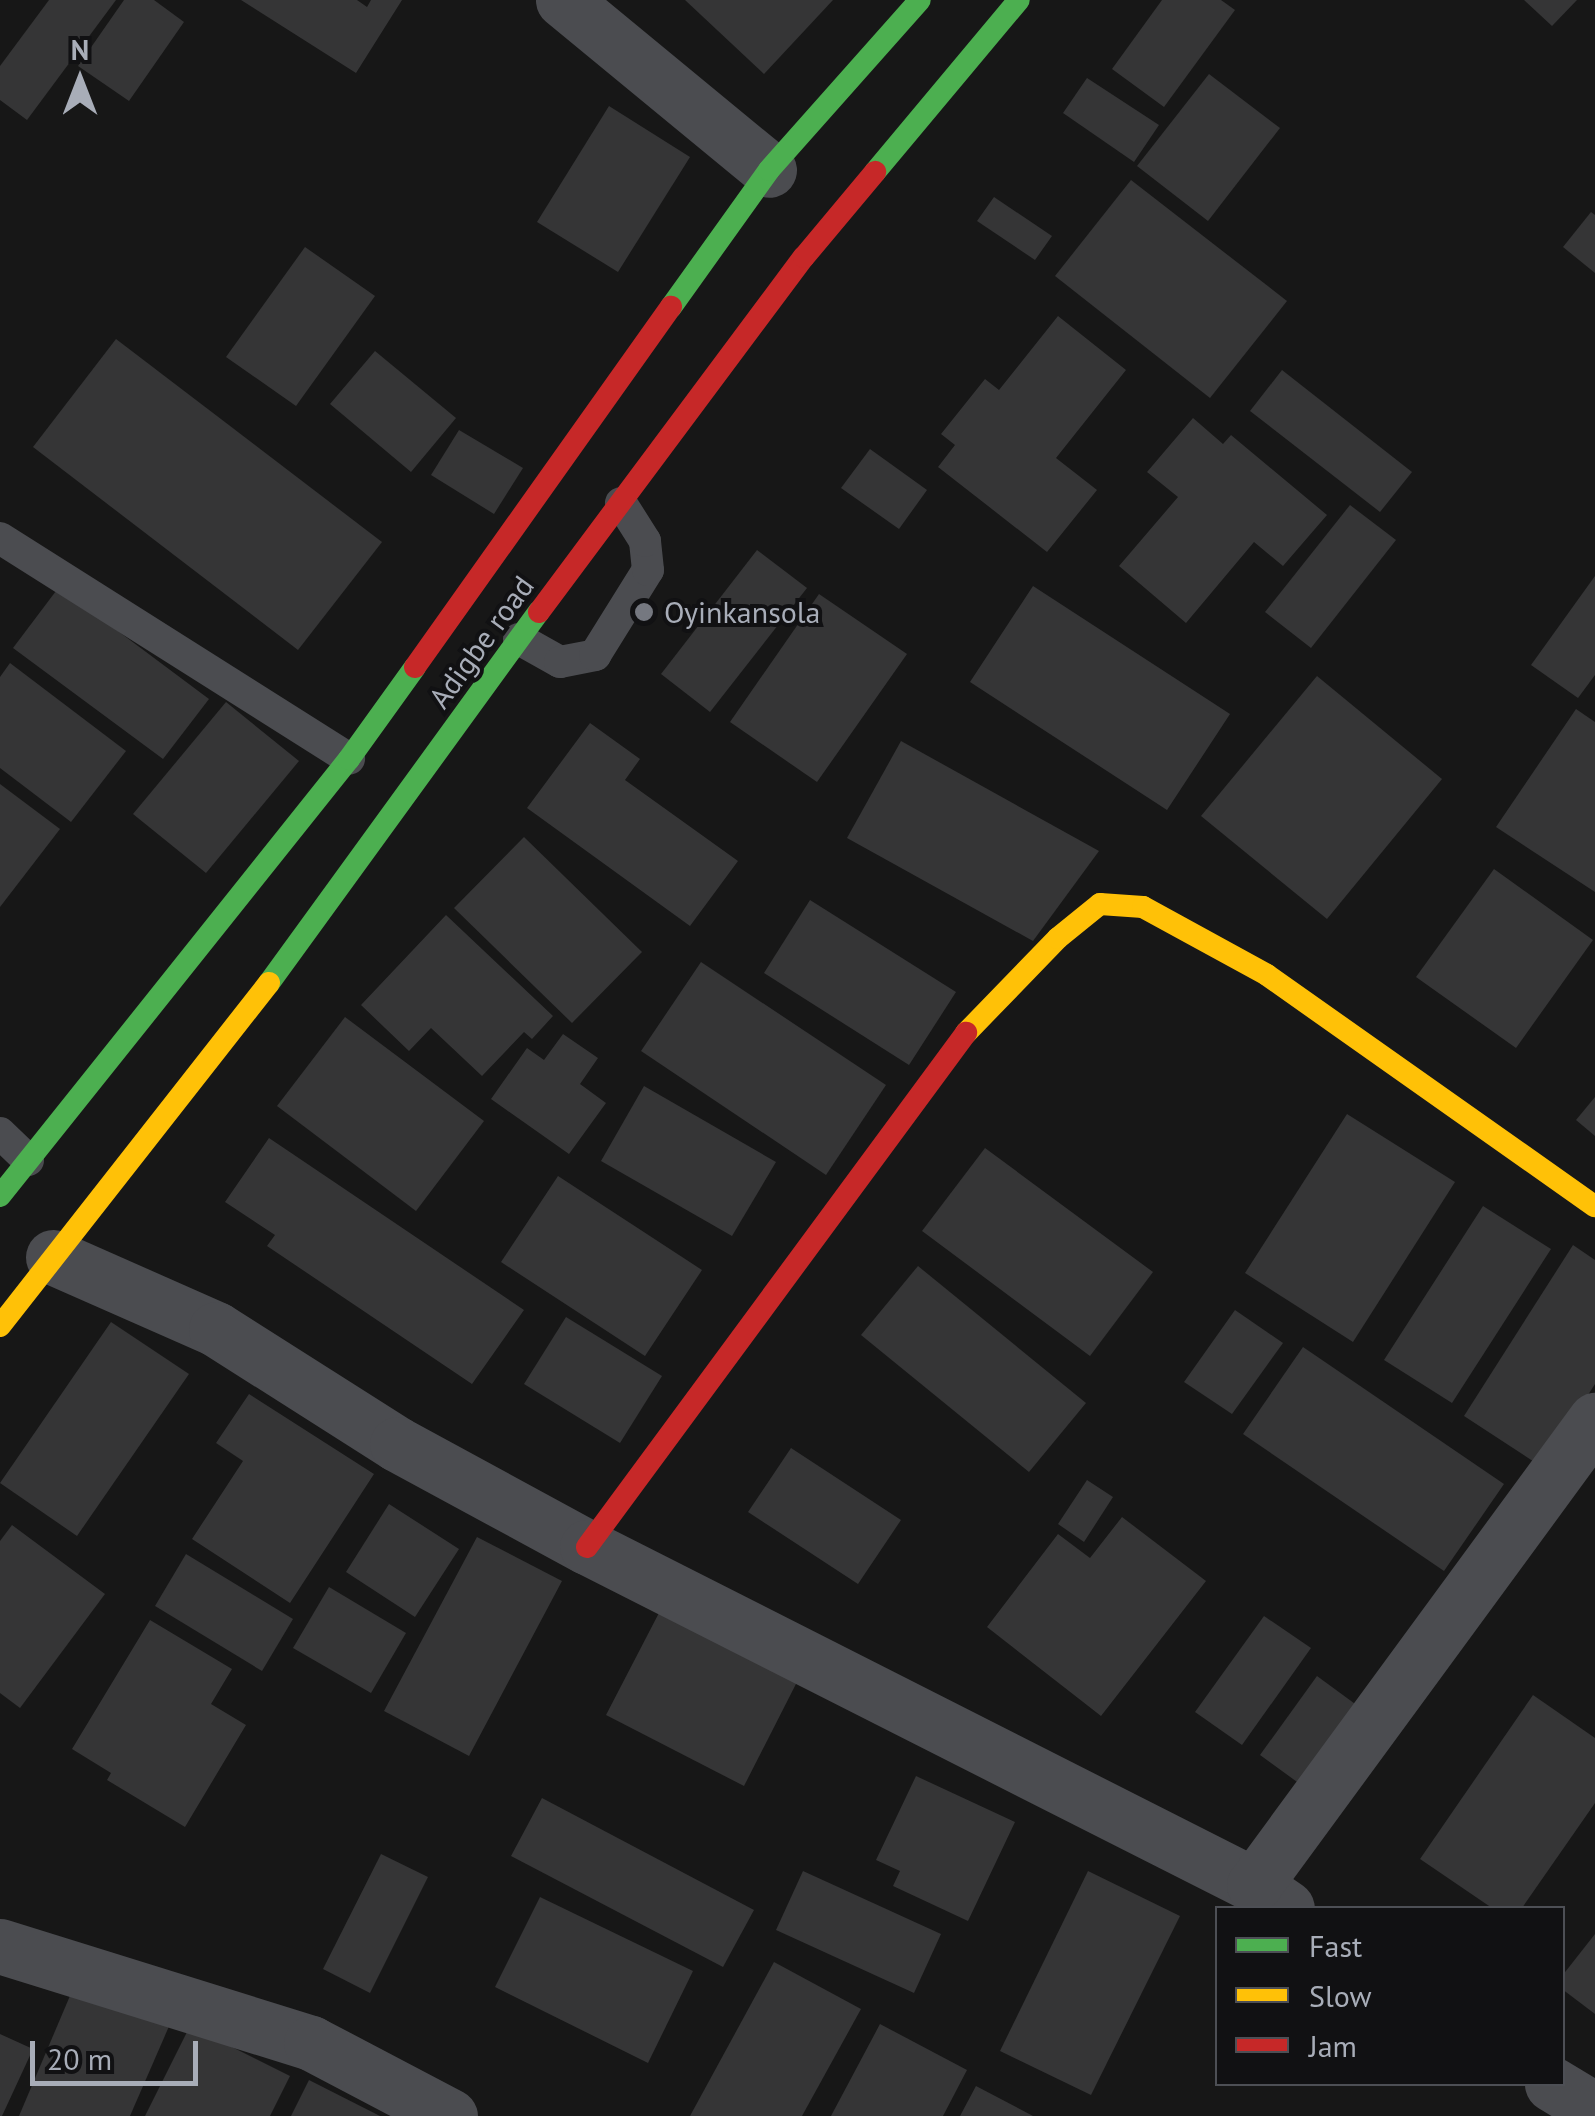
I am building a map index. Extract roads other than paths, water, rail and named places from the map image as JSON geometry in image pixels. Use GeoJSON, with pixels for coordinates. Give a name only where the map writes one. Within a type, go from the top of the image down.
{"type":"FeatureCollection","features":[{"type":"Feature","properties":{"kind":"main road","name":"Adigbe road"},"geometry":{"type":"LineString","coordinates":[[0,1196],[349,760],[769,170],[920,0]]}},
{"type":"Feature","properties":{"kind":"main road","name":"Adigbe road"},"geometry":{"type":"LineString","coordinates":[[0,1326],[310,931],[519,639],[804,257],[1019,0]]}},
{"type":"Feature","properties":{"kind":"main road"},"geometry":{"type":"LineString","coordinates":[[587,1547],[971,1026],[1058,938],[1100,904],[1143,907],[1267,975],[1595,1206]]}},
{"type":"Feature","properties":{"kind":"street"},"geometry":{"type":"LineString","coordinates":[[563,0],[769,170]]}},
{"type":"Feature","properties":{"kind":"street"},"geometry":{"type":"LineString","coordinates":[[53,1257],[216,1330],[397,1444],[587,1547],[1271,1897],[1595,1420]]}},
{"type":"Feature","properties":{"kind":"street"},"geometry":{"type":"LineString","coordinates":[[0,1946],[311,2043],[450,2116]]}},
{"type":"Feature","properties":{"kind":"street"},"geometry":{"type":"LineString","coordinates":[[1555,2086],[1595,2110]]}},
{"type":"Feature","properties":{"kind":"lane"},"geometry":{"type":"LineString","coordinates":[[519,639],[560,662],[595,655],[648,570],[645,541],[622,503]]}},
{"type":"Feature","properties":{"kind":"lane"},"geometry":{"type":"LineString","coordinates":[[0,538],[349,760]]}},
{"type":"Feature","properties":{"kind":"lane"},"geometry":{"type":"LineString","coordinates":[[0,1132],[28,1160]]}},
{"type":"Feature","properties":{"kind":"place","name":"Oyinkansola"},"geometry":{"type":"Point","coordinates":[644,612]}}]}
